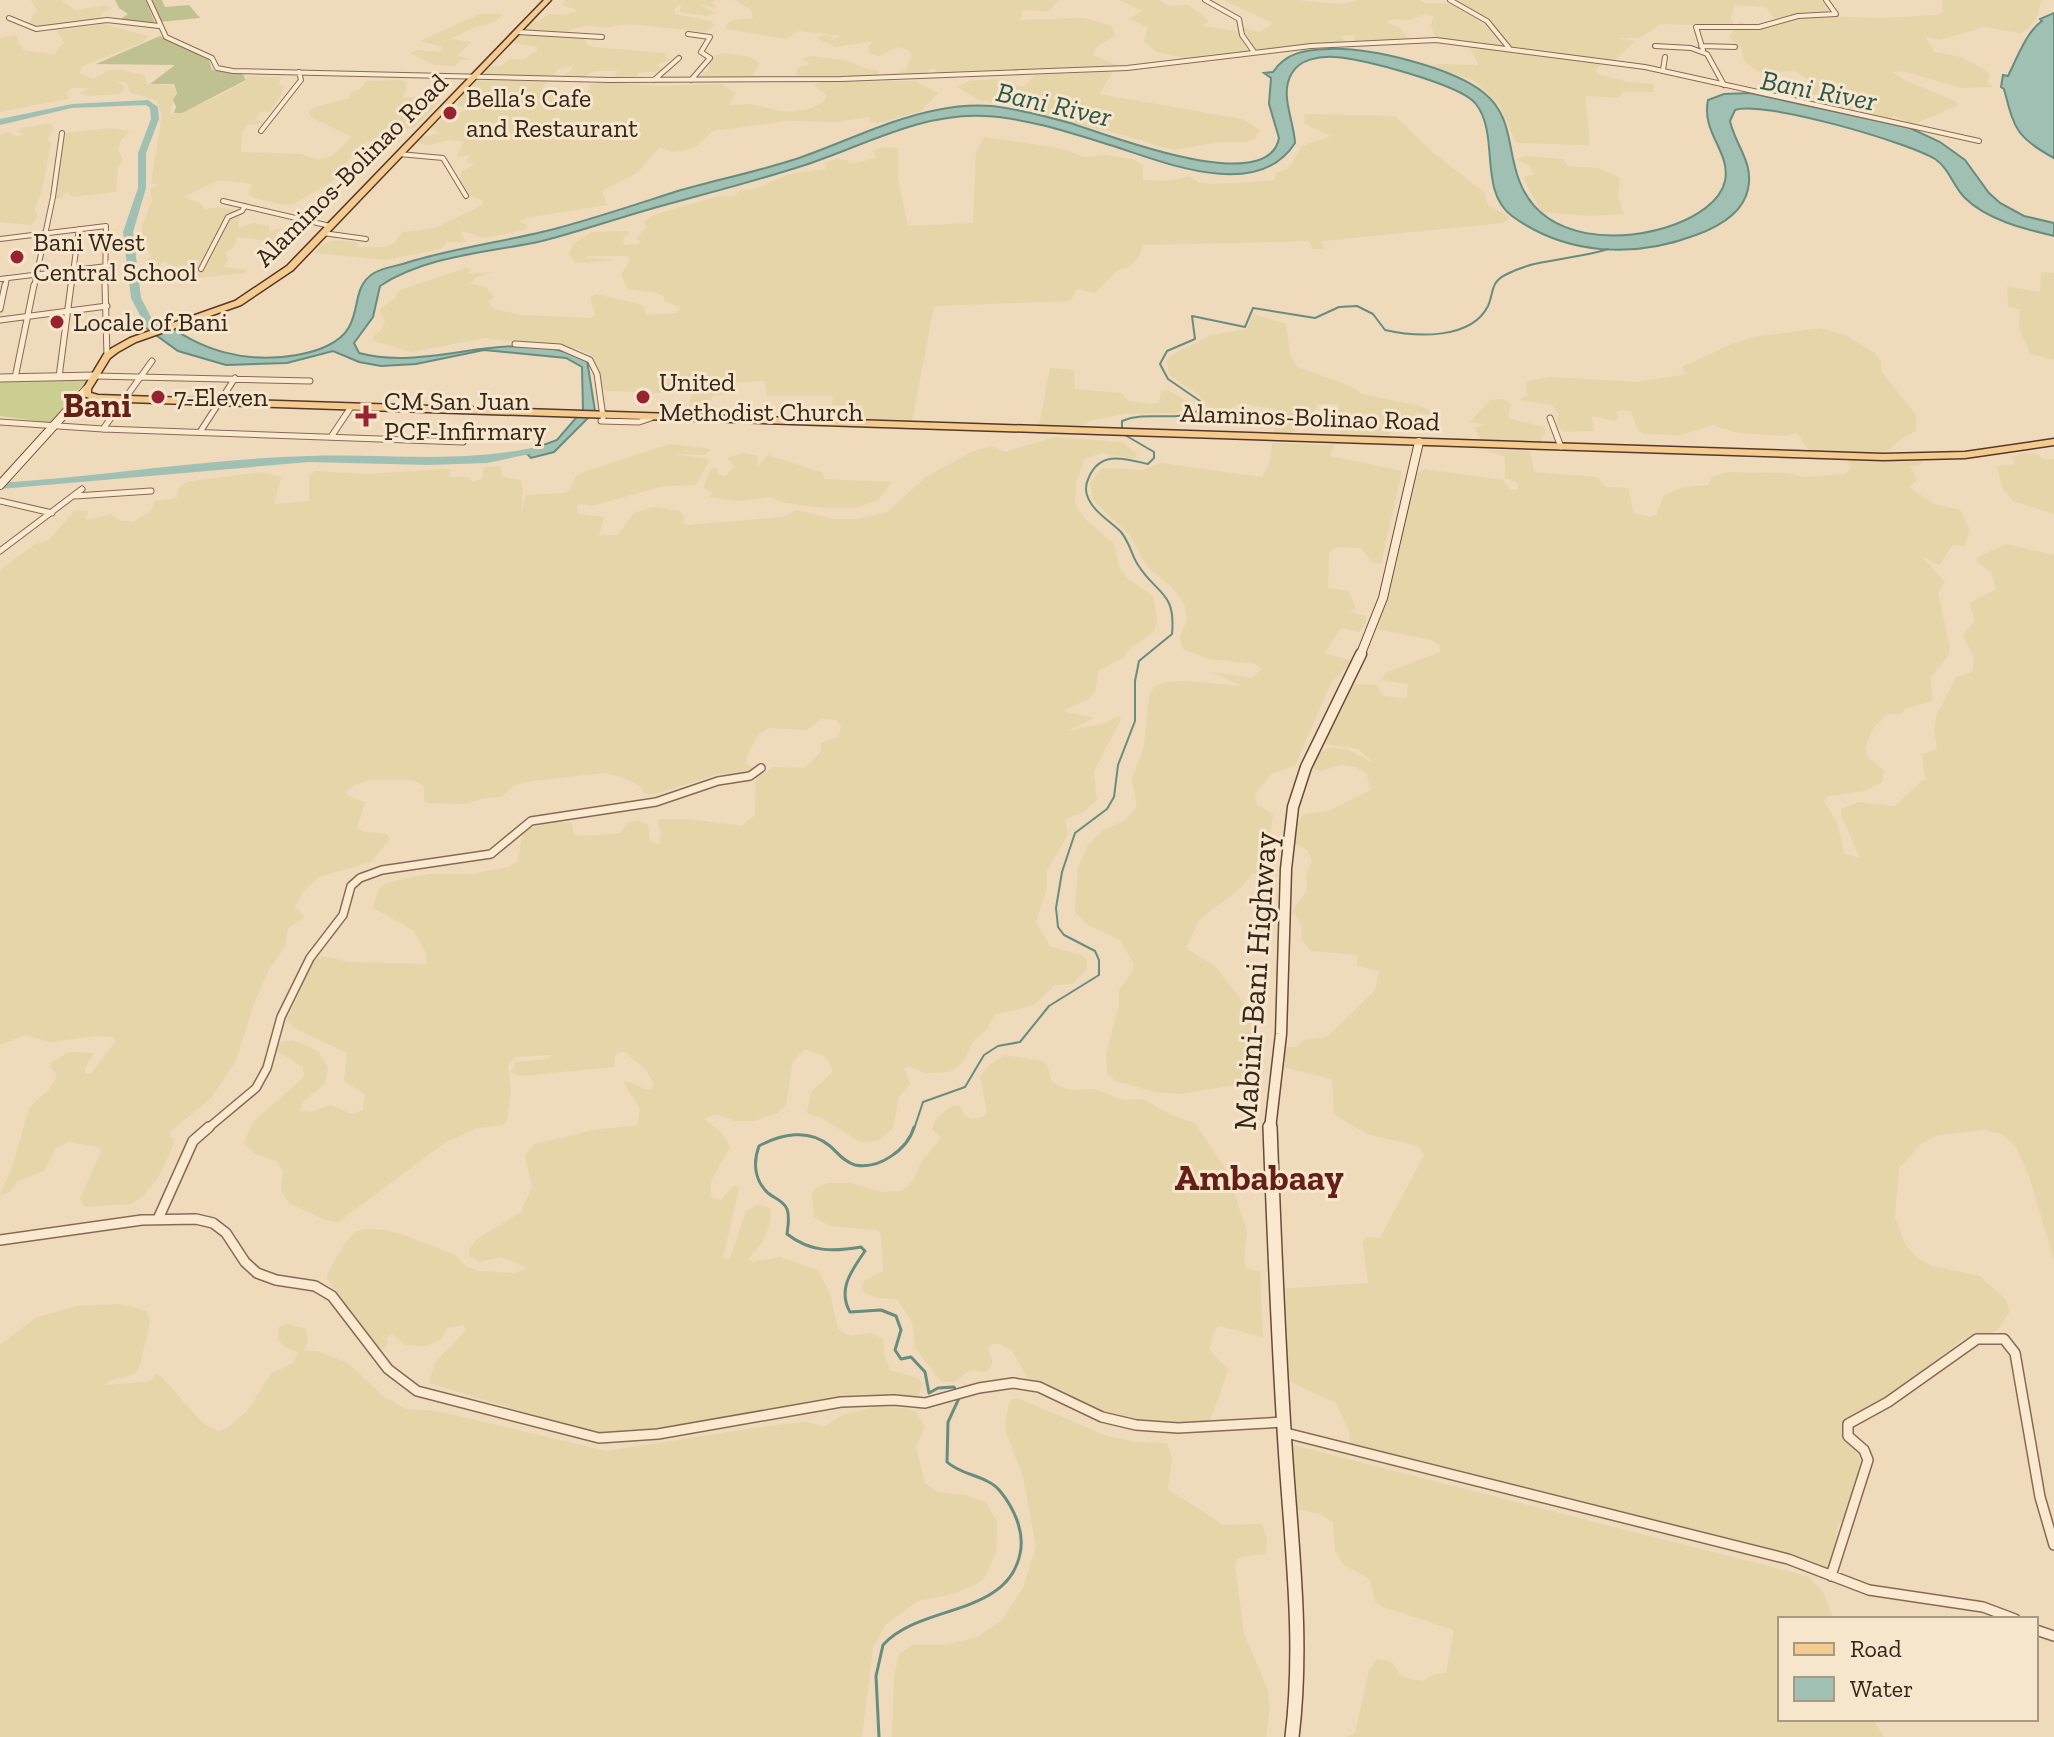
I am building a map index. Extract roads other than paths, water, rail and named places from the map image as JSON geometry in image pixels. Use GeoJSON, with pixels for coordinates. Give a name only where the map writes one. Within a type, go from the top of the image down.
{"type":"FeatureCollection","features":[{"type":"Feature","properties":{"kind":"main road","name":"Alaminos-Bolinao Road"},"geometry":{"type":"LineString","coordinates":[[107,356],[125,344],[238,303],[274,281],[548,0]]}},
{"type":"Feature","properties":{"kind":"main road"},"geometry":{"type":"LineString","coordinates":[[4,482],[87,389],[107,356]]}},
{"type":"Feature","properties":{"kind":"main road"},"geometry":{"type":"LineString","coordinates":[[87,389],[89,395],[97,398]]}},
{"type":"Feature","properties":{"kind":"main road","name":"Alaminos-Bolinao Road"},"geometry":{"type":"LineString","coordinates":[[97,398],[601,418],[1925,456],[1965,455],[2054,442]]}},
{"type":"Feature","properties":{"kind":"main road"},"geometry":{"type":"LineString","coordinates":[[74,403],[97,398]]}},
{"type":"Feature","properties":{"kind":"main road","name":"Mabini-Bani Highway"},"geometry":{"type":"LineString","coordinates":[[1292,1737],[1297,1698],[1298,1639],[1278,1343],[1270,1116],[1281,1034],[1286,869],[1293,807],[1306,767],[1358,662],[1383,598],[1419,442]]}},
{"type":"Feature","properties":{"kind":"street"},"geometry":{"type":"LineString","coordinates":[[149,0],[166,37],[212,58],[221,70],[654,80],[841,79],[1120,68],[1254,52],[1424,40],[1509,48],[1663,70],[1979,141]]}},
{"type":"Feature","properties":{"kind":"street"},"geometry":{"type":"LineString","coordinates":[[1205,0],[1239,19],[1242,35],[1254,52]]}},
{"type":"Feature","properties":{"kind":"street"},"geometry":{"type":"LineString","coordinates":[[1450,0],[1487,21],[1509,48]]}},
{"type":"Feature","properties":{"kind":"street"},"geometry":{"type":"LineString","coordinates":[[1724,85],[1713,56],[1702,48],[1696,27],[1759,27],[1798,16],[1836,14],[1826,0]]}},
{"type":"Feature","properties":{"kind":"street"},"geometry":{"type":"LineString","coordinates":[[9,18],[22,28],[33,29],[120,20],[159,26]]}},
{"type":"Feature","properties":{"kind":"street"},"geometry":{"type":"LineString","coordinates":[[518,32],[602,37]]}},
{"type":"Feature","properties":{"kind":"street"},"geometry":{"type":"LineString","coordinates":[[688,34],[710,37],[701,52],[710,58],[691,80]]}},
{"type":"Feature","properties":{"kind":"street"},"geometry":{"type":"LineString","coordinates":[[1655,46],[1735,47]]}},
{"type":"Feature","properties":{"kind":"street"},"geometry":{"type":"LineString","coordinates":[[1663,70],[1665,57]]}},
{"type":"Feature","properties":{"kind":"street"},"geometry":{"type":"LineString","coordinates":[[654,80],[679,58]]}},
{"type":"Feature","properties":{"kind":"street"},"geometry":{"type":"LineString","coordinates":[[261,131],[301,80],[299,72]]}},
{"type":"Feature","properties":{"kind":"street"},"geometry":{"type":"LineString","coordinates":[[15,378],[53,197],[62,133]]}},
{"type":"Feature","properties":{"kind":"street"},"geometry":{"type":"LineString","coordinates":[[399,154],[443,158],[466,196]]}},
{"type":"Feature","properties":{"kind":"street"},"geometry":{"type":"LineString","coordinates":[[223,201],[330,226]]}},
{"type":"Feature","properties":{"kind":"street"},"geometry":{"type":"LineString","coordinates":[[201,269],[228,217],[242,211],[245,206]]}},
{"type":"Feature","properties":{"kind":"street"},"geometry":{"type":"LineString","coordinates":[[0,239],[106,226],[107,306],[103,346],[107,356]]}},
{"type":"Feature","properties":{"kind":"street"},"geometry":{"type":"LineString","coordinates":[[59,377],[79,229]]}},
{"type":"Feature","properties":{"kind":"street"},"geometry":{"type":"LineString","coordinates":[[323,233],[366,239]]}},
{"type":"Feature","properties":{"kind":"street"},"geometry":{"type":"LineString","coordinates":[[0,309],[3,278],[107,266]]}},
{"type":"Feature","properties":{"kind":"street"},"geometry":{"type":"LineString","coordinates":[[0,320],[107,306]]}},
{"type":"Feature","properties":{"kind":"street"},"geometry":{"type":"LineString","coordinates":[[515,344],[570,349],[589,358],[595,369],[601,418]]}},
{"type":"Feature","properties":{"kind":"street"},"geometry":{"type":"LineString","coordinates":[[103,429],[152,361]]}},
{"type":"Feature","properties":{"kind":"street"},"geometry":{"type":"LineString","coordinates":[[0,378],[141,375],[310,381]]}},
{"type":"Feature","properties":{"kind":"street"},"geometry":{"type":"LineString","coordinates":[[200,432],[235,378]]}},
{"type":"Feature","properties":{"kind":"street"},"geometry":{"type":"LineString","coordinates":[[331,437],[351,407]]}},
{"type":"Feature","properties":{"kind":"street"},"geometry":{"type":"LineString","coordinates":[[1550,418],[1561,447]]}},
{"type":"Feature","properties":{"kind":"street"},"geometry":{"type":"LineString","coordinates":[[0,422],[103,429],[463,442]]}},
{"type":"Feature","properties":{"kind":"street"},"geometry":{"type":"LineString","coordinates":[[0,551],[82,489]]}},
{"type":"Feature","properties":{"kind":"street"},"geometry":{"type":"LineString","coordinates":[[75,496],[151,491]]}},
{"type":"Feature","properties":{"kind":"street"},"geometry":{"type":"LineString","coordinates":[[0,501],[52,513]]}},
{"type":"Feature","properties":{"kind":"street"},"geometry":{"type":"LineString","coordinates":[[158,1219],[193,1141],[256,1088],[263,1077],[281,1017],[310,958],[343,915],[351,886],[360,878],[382,870],[491,854],[531,821],[656,802],[718,781],[750,776],[761,768]]}},
{"type":"Feature","properties":{"kind":"street"},"geometry":{"type":"LineString","coordinates":[[0,1240],[158,1219],[210,1221],[223,1231],[258,1274],[325,1290],[334,1298],[380,1365],[417,1391],[584,1436],[622,1438],[834,1403],[898,1400],[924,1403],[958,1391],[1017,1382],[1037,1386],[1115,1421],[1165,1427],[1285,1427],[1788,1559],[1853,1587],[1985,1606],[2010,1617]]}},
{"type":"Feature","properties":{"kind":"street"},"geometry":{"type":"LineString","coordinates":[[1831,1576],[1868,1460],[1864,1450],[1848,1436],[1848,1424],[1888,1402],[1977,1339],[1994,1336],[2009,1342],[2015,1353],[2040,1497],[2054,1545]]}},
{"type":"Feature","properties":{"kind":"water"},"geometry":{"type":"Polygon","coordinates":[[[2054,13],[2054,158],[2031,144],[2018,130],[2001,87],[2003,75],[2008,76],[2027,38],[2042,21],[2040,19],[2054,13]]]}},
{"type":"Feature","properties":{"kind":"water"},"geometry":{"type":"Polygon","coordinates":[[[1328,49],[1365,51],[1409,60],[1452,75],[1484,93],[1505,122],[1515,168],[1530,201],[1546,216],[1565,227],[1586,233],[1632,234],[1655,230],[1676,224],[1705,208],[1722,189],[1726,171],[1709,122],[1708,100],[1724,94],[1750,93],[1910,128],[1940,142],[1965,160],[2000,203],[2024,216],[2054,223],[2054,236],[2007,223],[1974,206],[1940,163],[1920,152],[1835,124],[1750,109],[1735,110],[1730,121],[1746,162],[1749,179],[1741,206],[1728,218],[1696,235],[1649,247],[1625,250],[1578,246],[1533,229],[1512,216],[1502,205],[1495,192],[1483,117],[1476,104],[1467,97],[1432,81],[1387,67],[1323,57],[1311,59],[1296,68],[1288,81],[1287,98],[1295,143],[1278,161],[1257,171],[1233,174],[1181,167],[1080,136],[1001,117],[939,119],[785,171],[542,241],[438,261],[380,286],[373,317],[354,343],[359,353],[387,358],[416,357],[501,347],[530,346],[558,350],[587,360],[595,411],[554,452],[531,458],[525,452],[557,440],[583,410],[582,367],[566,358],[484,350],[416,364],[381,366],[359,362],[333,351],[287,363],[226,365],[178,351],[142,325],[161,319],[208,347],[242,356],[278,357],[311,352],[333,343],[345,333],[363,284],[382,269],[573,224],[799,158],[902,119],[953,107],[979,105],[1011,109],[1183,157],[1217,163],[1246,163],[1268,155],[1279,138],[1269,104],[1271,78],[1264,73],[1273,72],[1284,60],[1297,53],[1328,49]]]}},
{"type":"Feature","properties":{"kind":"waterway","name":"Bani River"},"geometry":{"type":"LineString","coordinates":[[0,122],[72,106],[148,102],[154,107],[155,119],[142,153],[142,188],[128,232],[136,298],[148,321],[164,333]]}},
{"type":"Feature","properties":{"kind":"waterway"},"geometry":{"type":"LineString","coordinates":[[1122,429],[1122,421],[1132,418],[1181,416],[1200,410],[1200,401],[1168,379],[1160,364],[1167,351],[1195,339],[1192,316],[1245,327],[1253,308],[1315,318],[1339,307],[1357,306],[1373,314],[1385,330],[1412,334],[1442,333],[1469,325],[1480,317],[1488,306],[1495,285],[1505,275],[1530,265],[1608,249]]}},
{"type":"Feature","properties":{"kind":"waterway"},"geometry":{"type":"LineString","coordinates":[[914,1129],[923,1102],[965,1087],[984,1055],[998,1046],[1020,1042],[1049,1006],[1099,975],[1099,960],[1095,951],[1064,935],[1058,927],[1056,908],[1062,872],[1075,833],[1107,809],[1114,797],[1118,765],[1135,721],[1135,681],[1139,661],[1172,634],[1168,601],[1138,565],[1121,532],[1097,511],[1086,493],[1088,479],[1100,463],[1114,458],[1148,464],[1154,458],[1154,452],[1125,435]]}},
{"type":"Feature","properties":{"kind":"waterway"},"geometry":{"type":"LineString","coordinates":[[0,486],[309,459],[487,459],[545,448]]}},
{"type":"Feature","properties":{"kind":"waterway"},"geometry":{"type":"LineString","coordinates":[[914,1127],[899,1150],[883,1161],[864,1166],[848,1162],[822,1140],[813,1137],[795,1135],[776,1138],[759,1146],[756,1171],[763,1188],[787,1209],[787,1234],[813,1247],[831,1250],[861,1247],[865,1251],[851,1273],[846,1288],[846,1304],[850,1312],[881,1310],[896,1316],[901,1330],[895,1350],[901,1359],[911,1357],[925,1372],[929,1393],[938,1388],[954,1387],[957,1392]]}},
{"type":"Feature","properties":{"kind":"waterway"},"geometry":{"type":"LineString","coordinates":[[879,1737],[876,1676],[883,1645],[918,1622],[980,1600],[998,1589],[1012,1574],[1020,1554],[1021,1537],[1017,1521],[1000,1491],[947,1462],[948,1422],[959,1398]]}},
{"type":"Feature","properties":{"kind":"place","name":"Bella’s Cafe and Restaurant"},"geometry":{"type":"Point","coordinates":[450,113]}},
{"type":"Feature","properties":{"kind":"place","name":"Bani West Central School"},"geometry":{"type":"Point","coordinates":[17,257]}},
{"type":"Feature","properties":{"kind":"place","name":"Locale of Bani"},"geometry":{"type":"Point","coordinates":[57,322]}},
{"type":"Feature","properties":{"kind":"place","name":"7-Eleven"},"geometry":{"type":"Point","coordinates":[158,397]}},
{"type":"Feature","properties":{"kind":"place","name":"United Methodist Church"},"geometry":{"type":"Point","coordinates":[643,397]}},
{"type":"Feature","properties":{"kind":"place","name":"CM San Juan PCF-Infirmary"},"geometry":{"type":"Point","coordinates":[366,416]}},
{"type":"Feature","properties":{"kind":"district","name":"Bani"},"geometry":{"type":"Point","coordinates":[97,405]}},
{"type":"Feature","properties":{"kind":"district","name":"Ambabaay"},"geometry":{"type":"Point","coordinates":[1259,1177]}}]}
